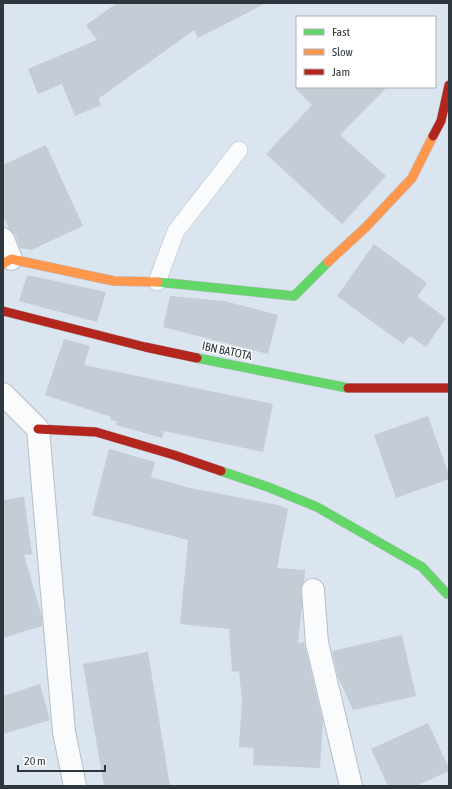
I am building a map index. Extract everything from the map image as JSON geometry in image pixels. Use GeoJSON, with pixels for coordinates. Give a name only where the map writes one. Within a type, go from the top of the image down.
{"type":"FeatureCollection","features":[{"type":"Feature","properties":{"kind":"street"},"geometry":{"type":"LineString","coordinates":[[3,239],[7,262],[114,281],[158,282],[294,296],[366,227],[412,178],[441,121],[449,85]]}},
{"type":"Feature","properties":{"kind":"street","name":"IBN BATOTA"},"geometry":{"type":"LineString","coordinates":[[3,311],[145,347],[347,388],[449,388]]}},
{"type":"Feature","properties":{"kind":"street"},"geometry":{"type":"LineString","coordinates":[[3,394],[38,428],[96,432],[174,455],[268,487],[310,504],[422,567],[447,594]]}},
{"type":"Feature","properties":{"kind":"street"},"geometry":{"type":"LineString","coordinates":[[38,428],[64,732],[75,786]]}},
{"type":"Feature","properties":{"kind":"street"},"geometry":{"type":"LineString","coordinates":[[313,590],[317,643],[351,786]]}},
{"type":"Feature","properties":{"kind":"lane"},"geometry":{"type":"LineString","coordinates":[[158,282],[176,231],[239,150]]}},
{"type":"Feature","properties":{"kind":"building"},"geometry":{"type":"Polygon","coordinates":[[[117,3],[266,3],[198,38],[194,30],[98,99],[101,105],[75,116],[62,84],[38,94],[28,69],[97,40],[86,25],[117,3]]]}},
{"type":"Feature","properties":{"kind":"building"},"geometry":{"type":"Polygon","coordinates":[[[294,87],[386,88],[340,135],[386,176],[342,224],[266,154],[312,105],[294,87]]]}},
{"type":"Feature","properties":{"kind":"building"},"geometry":{"type":"Polygon","coordinates":[[[46,145],[83,226],[31,250],[20,248],[15,234],[9,229],[3,215],[3,165],[46,145]]]}},
{"type":"Feature","properties":{"kind":"building"},"geometry":{"type":"Polygon","coordinates":[[[374,244],[427,283],[417,297],[446,318],[426,347],[410,336],[403,344],[337,296],[374,244]]]}},
{"type":"Feature","properties":{"kind":"building"},"geometry":{"type":"Polygon","coordinates":[[[27,275],[106,292],[97,322],[19,301],[27,275]]]}},
{"type":"Feature","properties":{"kind":"building"},"geometry":{"type":"Polygon","coordinates":[[[170,296],[224,301],[278,315],[268,354],[163,327],[170,296]]]}},
{"type":"Feature","properties":{"kind":"building"},"geometry":{"type":"Polygon","coordinates":[[[64,339],[90,346],[84,365],[273,404],[263,452],[164,431],[162,438],[116,425],[117,421],[110,420],[111,417],[45,395],[64,339]]]}},
{"type":"Feature","properties":{"kind":"building"},"geometry":{"type":"Polygon","coordinates":[[[428,416],[449,475],[449,479],[396,498],[374,435],[428,416]]]}},
{"type":"Feature","properties":{"kind":"building"},"geometry":{"type":"Polygon","coordinates":[[[109,449],[155,462],[151,477],[190,488],[278,505],[288,509],[277,568],[305,570],[304,582],[301,591],[302,605],[298,643],[304,642],[323,722],[320,768],[253,765],[254,748],[239,747],[242,701],[239,671],[232,672],[229,629],[180,624],[188,540],[92,515],[109,449]]]}},
{"type":"Feature","properties":{"kind":"building"},"geometry":{"type":"Polygon","coordinates":[[[24,497],[32,554],[24,555],[42,617],[42,626],[3,638],[3,500],[24,497]]]}},
{"type":"Feature","properties":{"kind":"building"},"geometry":{"type":"Polygon","coordinates":[[[402,635],[416,696],[353,710],[338,677],[332,651],[402,635]]]}},
{"type":"Feature","properties":{"kind":"building"},"geometry":{"type":"Polygon","coordinates":[[[148,652],[170,786],[104,786],[83,664],[148,652]]]}},
{"type":"Feature","properties":{"kind":"building"},"geometry":{"type":"Polygon","coordinates":[[[40,684],[50,720],[3,734],[3,696],[40,684]]]}},
{"type":"Feature","properties":{"kind":"building"},"geometry":{"type":"Polygon","coordinates":[[[428,723],[449,768],[449,771],[416,786],[388,786],[371,749],[428,723]]]}},
{"type":"Feature","properties":{"kind":"traffic: fast"},"geometry":{"type":"LineString","coordinates":[[158,282],[294,296],[328,262]]}},
{"type":"Feature","properties":{"kind":"traffic: fast"},"geometry":{"type":"LineString","coordinates":[[197,358],[348,388]]}},
{"type":"Feature","properties":{"kind":"traffic: fast"},"geometry":{"type":"LineString","coordinates":[[221,471],[268,487],[317,507],[422,567],[447,594]]}},
{"type":"Feature","properties":{"kind":"traffic: slow"},"geometry":{"type":"LineString","coordinates":[[328,262],[366,227],[412,178],[433,136]]}},
{"type":"Feature","properties":{"kind":"traffic: slow"},"geometry":{"type":"LineString","coordinates":[[3,264],[11,259],[114,281],[158,282]]}},
{"type":"Feature","properties":{"kind":"traffic: jam"},"geometry":{"type":"LineString","coordinates":[[433,136],[441,121],[449,85]]}},
{"type":"Feature","properties":{"kind":"traffic: jam"},"geometry":{"type":"LineString","coordinates":[[3,311],[145,347],[197,358]]}},
{"type":"Feature","properties":{"kind":"traffic: jam"},"geometry":{"type":"LineString","coordinates":[[348,388],[449,388]]}},
{"type":"Feature","properties":{"kind":"traffic: jam"},"geometry":{"type":"LineString","coordinates":[[38,429],[96,432],[174,455],[221,471]]}}]}
